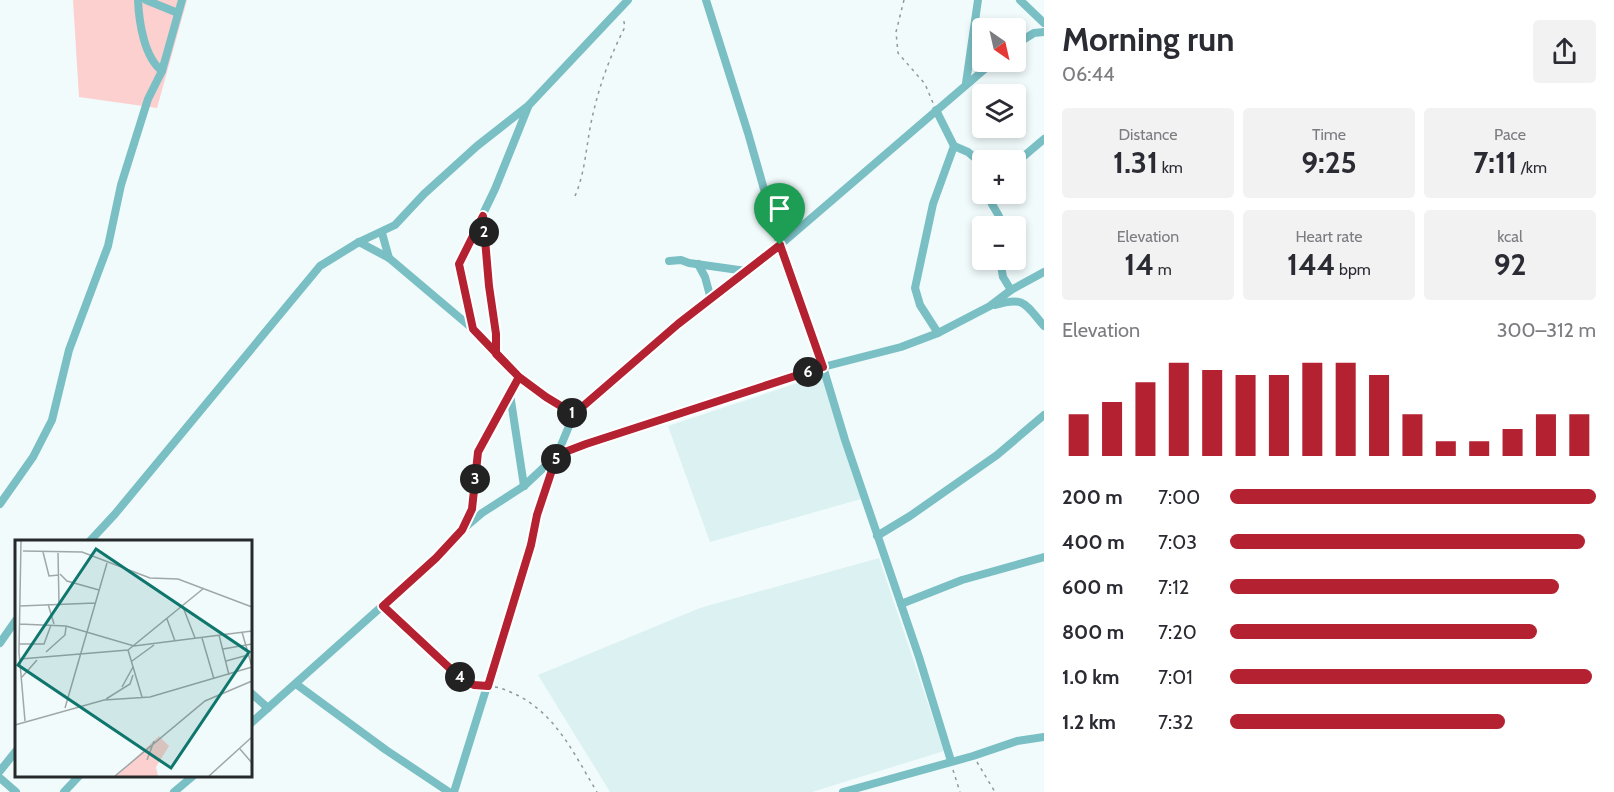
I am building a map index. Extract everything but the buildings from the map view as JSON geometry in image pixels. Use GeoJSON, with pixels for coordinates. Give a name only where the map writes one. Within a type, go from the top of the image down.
{"type":"FeatureCollection","features":[{"type":"Feature","properties":{"kind":"street"},"geometry":{"type":"LineString","coordinates":[[138,0],[139,18],[148,54],[153,64],[162,70]]}},
{"type":"Feature","properties":{"kind":"street"},"geometry":{"type":"LineString","coordinates":[[146,0],[178,13]]}},
{"type":"Feature","properties":{"kind":"street"},"geometry":{"type":"LineString","coordinates":[[0,504],[33,457],[52,420],[69,350],[108,246],[121,185],[148,99],[162,70],[182,0]]}},
{"type":"Feature","properties":{"kind":"street"},"geometry":{"type":"LineString","coordinates":[[91,540],[115,514],[320,266],[359,242],[395,225],[424,194],[477,146],[528,106],[628,0]]}},
{"type":"Feature","properties":{"kind":"street"},"geometry":{"type":"LineString","coordinates":[[706,0],[780,245],[823,367],[951,761]]}},
{"type":"Feature","properties":{"kind":"street"},"geometry":{"type":"LineString","coordinates":[[966,83],[978,0]]}},
{"type":"Feature","properties":{"kind":"street"},"geometry":{"type":"LineString","coordinates":[[1020,0],[1044,23]]}},
{"type":"Feature","properties":{"kind":"street"},"geometry":{"type":"LineString","coordinates":[[1026,38],[1034,33],[1044,32]]}},
{"type":"Feature","properties":{"kind":"street"},"geometry":{"type":"LineString","coordinates":[[454,792],[531,545],[537,515],[557,455],[574,414],[669,332],[780,245],[980,72]]}},
{"type":"Feature","properties":{"kind":"street"},"geometry":{"type":"LineString","coordinates":[[473,329],[459,264],[483,216],[528,106]]}},
{"type":"Feature","properties":{"kind":"street"},"geometry":{"type":"LineString","coordinates":[[936,110],[954,146],[972,155]]}},
{"type":"Feature","properties":{"kind":"street"},"geometry":{"type":"LineString","coordinates":[[1026,154],[1044,139]]}},
{"type":"Feature","properties":{"kind":"street"},"geometry":{"type":"LineString","coordinates":[[938,333],[920,305],[915,288],[933,204],[954,146]]}},
{"type":"Feature","properties":{"kind":"street"},"geometry":{"type":"LineString","coordinates":[[483,216],[496,334],[496,354]]}},
{"type":"Feature","properties":{"kind":"street"},"geometry":{"type":"LineString","coordinates":[[382,233],[389,258]]}},
{"type":"Feature","properties":{"kind":"street"},"geometry":{"type":"LineString","coordinates":[[359,242],[389,258],[473,329],[519,377],[574,414]]}},
{"type":"Feature","properties":{"kind":"street"},"geometry":{"type":"LineString","coordinates":[[669,261],[681,260],[746,271]]}},
{"type":"Feature","properties":{"kind":"street"},"geometry":{"type":"LineString","coordinates":[[698,264],[705,277],[711,299]]}},
{"type":"Feature","properties":{"kind":"street"},"geometry":{"type":"LineString","coordinates":[[1002,270],[1003,277],[1011,290]]}},
{"type":"Feature","properties":{"kind":"street"},"geometry":{"type":"LineString","coordinates":[[252,722],[436,558],[462,530],[490,507],[524,486],[557,455],[823,367],[879,354],[938,333],[990,306],[1011,290],[1044,272]]}},
{"type":"Feature","properties":{"kind":"street"},"geometry":{"type":"LineString","coordinates":[[990,306],[1016,300],[1024,303],[1044,326]]}},
{"type":"Feature","properties":{"kind":"street"},"geometry":{"type":"LineString","coordinates":[[462,530],[472,509],[478,452],[519,377]]}},
{"type":"Feature","properties":{"kind":"street"},"geometry":{"type":"LineString","coordinates":[[510,394],[524,486]]}},
{"type":"Feature","properties":{"kind":"street"},"geometry":{"type":"LineString","coordinates":[[877,536],[910,516],[997,455],[1043,417]]}},
{"type":"Feature","properties":{"kind":"street"},"geometry":{"type":"LineString","coordinates":[[901,604],[962,580],[1044,557]]}},
{"type":"Feature","properties":{"kind":"street"},"geometry":{"type":"LineString","coordinates":[[383,606],[457,675],[474,685],[488,686]]}},
{"type":"Feature","properties":{"kind":"street"},"geometry":{"type":"LineString","coordinates":[[0,643],[15,621]]}},
{"type":"Feature","properties":{"kind":"street"},"geometry":{"type":"LineString","coordinates":[[296,684],[386,750],[449,792]]}},
{"type":"Feature","properties":{"kind":"street"},"geometry":{"type":"LineString","coordinates":[[252,694],[268,708]]}},
{"type":"Feature","properties":{"kind":"street"},"geometry":{"type":"LineString","coordinates":[[843,792],[973,756],[1017,741],[1044,737]]}},
{"type":"Feature","properties":{"kind":"street"},"geometry":{"type":"LineString","coordinates":[[0,771],[15,752]]}},
{"type":"Feature","properties":{"kind":"street"},"geometry":{"type":"LineString","coordinates":[[64,792],[78,777]]}},
{"type":"Feature","properties":{"kind":"street"},"geometry":{"type":"LineString","coordinates":[[174,792],[191,777]]}},
{"type":"Feature","properties":{"kind":"street"},"geometry":{"type":"LineString","coordinates":[[0,778],[16,792]]}},
{"type":"Feature","properties":{"kind":"path"},"geometry":{"type":"LineString","coordinates":[[904,0],[896,32],[898,53],[925,84],[936,110]]}},
{"type":"Feature","properties":{"kind":"path"},"geometry":{"type":"LineString","coordinates":[[575,196],[582,178],[600,86],[625,27],[621,8]]}},
{"type":"Feature","properties":{"kind":"path"},"geometry":{"type":"LineString","coordinates":[[488,686],[502,688],[539,708],[560,730],[597,792]]}},
{"type":"Feature","properties":{"kind":"path"},"geometry":{"type":"LineString","coordinates":[[973,756],[995,792]]}},
{"type":"Feature","properties":{"kind":"path"},"geometry":{"type":"LineString","coordinates":[[951,761],[960,792]]}},
{"type":"Feature","properties":{"kind":"shaded area"},"geometry":{"type":"Polygon","coordinates":[[[73,0],[187,0],[157,108],[79,97],[73,0]]]}},
{"type":"Feature","properties":{"kind":"shaded area"},"geometry":{"type":"Polygon","coordinates":[[[822,375],[861,499],[710,542],[668,426],[822,375]]]}},
{"type":"Feature","properties":{"kind":"shaded area"},"geometry":{"type":"Polygon","coordinates":[[[879,558],[944,751],[812,792],[610,792],[538,675],[700,608],[879,558]]]}},
{"type":"Feature","properties":{"kind":"route"},"geometry":{"type":"LineString","coordinates":[[780,245],[678,324],[574,414],[519,377],[504,362],[496,354],[473,329],[459,264],[483,216],[496,334],[496,354],[504,362],[519,377],[478,452],[472,509],[462,530],[436,558],[383,606],[465,681],[474,685],[488,686],[531,545],[537,515],[557,455],[823,367],[780,245]]}}]}
